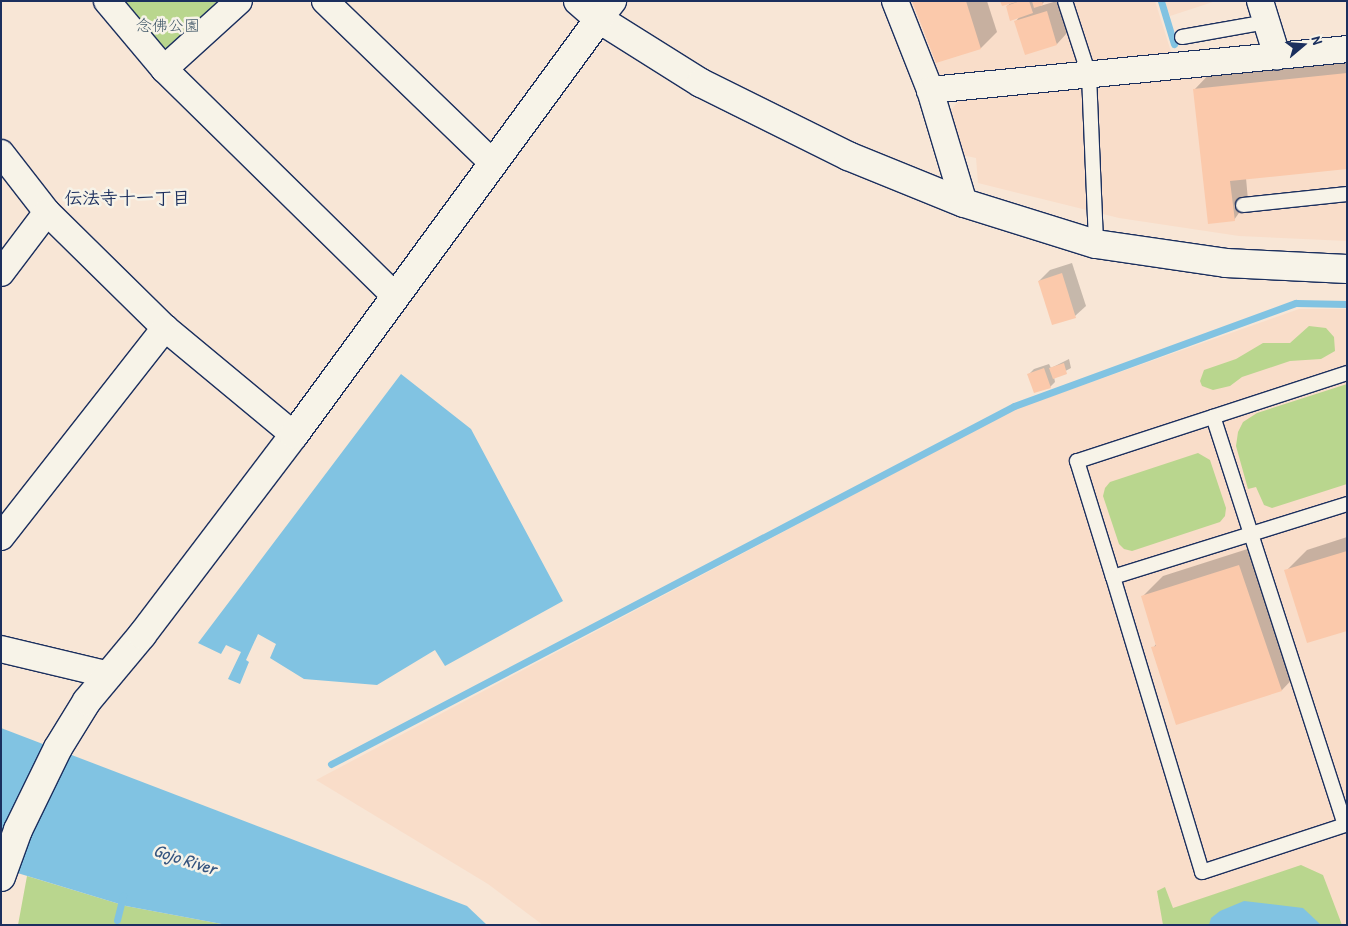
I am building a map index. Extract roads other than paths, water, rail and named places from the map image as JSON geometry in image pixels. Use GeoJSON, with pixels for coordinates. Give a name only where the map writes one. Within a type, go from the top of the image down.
{"type":"FeatureCollection","features":[{"type":"Feature","properties":{"kind":"street"},"geometry":{"type":"LineString","coordinates":[[107,1],[164,69],[396,296]]}},
{"type":"Feature","properties":{"kind":"street"},"geometry":{"type":"LineString","coordinates":[[164,69],[239,1]]}},
{"type":"Feature","properties":{"kind":"street"},"geometry":{"type":"LineString","coordinates":[[325,1],[493,163]]}},
{"type":"Feature","properties":{"kind":"street"},"geometry":{"type":"LineString","coordinates":[[578,1],[606,10],[710,88],[848,156],[964,202],[1096,244],[1226,263],[1347,269]]}},
{"type":"Feature","properties":{"kind":"street"},"geometry":{"type":"LineString","coordinates":[[895,1],[930,90],[964,202]]}},
{"type":"Feature","properties":{"kind":"street"},"geometry":{"type":"LineString","coordinates":[[1,877],[30,805],[58,748],[88,701],[294,435],[606,10]]}},
{"type":"Feature","properties":{"kind":"street"},"geometry":{"type":"LineString","coordinates":[[1263,12],[1277,56]]}},
{"type":"Feature","properties":{"kind":"street"},"geometry":{"type":"LineString","coordinates":[[930,90],[1347,49]]}},
{"type":"Feature","properties":{"kind":"street"},"geometry":{"type":"LineString","coordinates":[[1,153],[47,212],[165,328],[294,435]]}},
{"type":"Feature","properties":{"kind":"street"},"geometry":{"type":"LineString","coordinates":[[1,273],[47,212]]}},
{"type":"Feature","properties":{"kind":"street"},"geometry":{"type":"LineString","coordinates":[[1,537],[165,328]]}},
{"type":"Feature","properties":{"kind":"street"},"geometry":{"type":"LineString","coordinates":[[1,649],[109,675]]}},
{"type":"Feature","properties":{"kind":"lane"},"geometry":{"type":"LineString","coordinates":[[1065,1],[1088,75],[1096,244]]}},
{"type":"Feature","properties":{"kind":"lane"},"geometry":{"type":"LineString","coordinates":[[1182,36],[1263,12]]}},
{"type":"Feature","properties":{"kind":"lane"},"geometry":{"type":"LineString","coordinates":[[1243,204],[1347,194]]}},
{"type":"Feature","properties":{"kind":"lane"},"geometry":{"type":"LineString","coordinates":[[1213,417],[1345,825],[1202,872],[1078,461],[1347,373]]}},
{"type":"Feature","properties":{"kind":"lane"},"geometry":{"type":"LineString","coordinates":[[1113,577],[1347,504]]}},
{"type":"Feature","properties":{"kind":"water"},"geometry":{"type":"Polygon","coordinates":[[[401,374],[471,429],[563,601],[445,666],[435,650],[377,685],[304,679],[270,658],[276,644],[258,634],[246,660],[249,662],[240,684],[228,679],[241,652],[226,645],[221,654],[198,643],[401,374]]]}},
{"type":"Feature","properties":{"kind":"water","name":"Gojo River"},"geometry":{"type":"Polygon","coordinates":[[[1,728],[467,906],[487,925],[227,925],[126,906],[1,868],[1,728]]]}},
{"type":"Feature","properties":{"kind":"water"},"geometry":{"type":"Polygon","coordinates":[[[1244,901],[1303,908],[1321,925],[1209,925],[1211,918],[1220,911],[1244,901]]]}},
{"type":"Feature","properties":{"kind":"waterway"},"geometry":{"type":"LineString","coordinates":[[1161,1],[1174,44]]}},
{"type":"Feature","properties":{"kind":"waterway"},"geometry":{"type":"LineString","coordinates":[[331,764],[1014,406],[1296,303],[1347,304]]}},
{"type":"Feature","properties":{"kind":"waterway"},"geometry":{"type":"LineString","coordinates":[[117,920],[123,896]]}},
{"type":"Feature","properties":{"kind":"district","name":"伝法寺十一丁目"},"geometry":{"type":"Point","coordinates":[127,198]}},
{"type":"Feature","properties":{"kind":"park label","name":"念佛公園"},"geometry":{"type":"Point","coordinates":[168,25]}}]}
